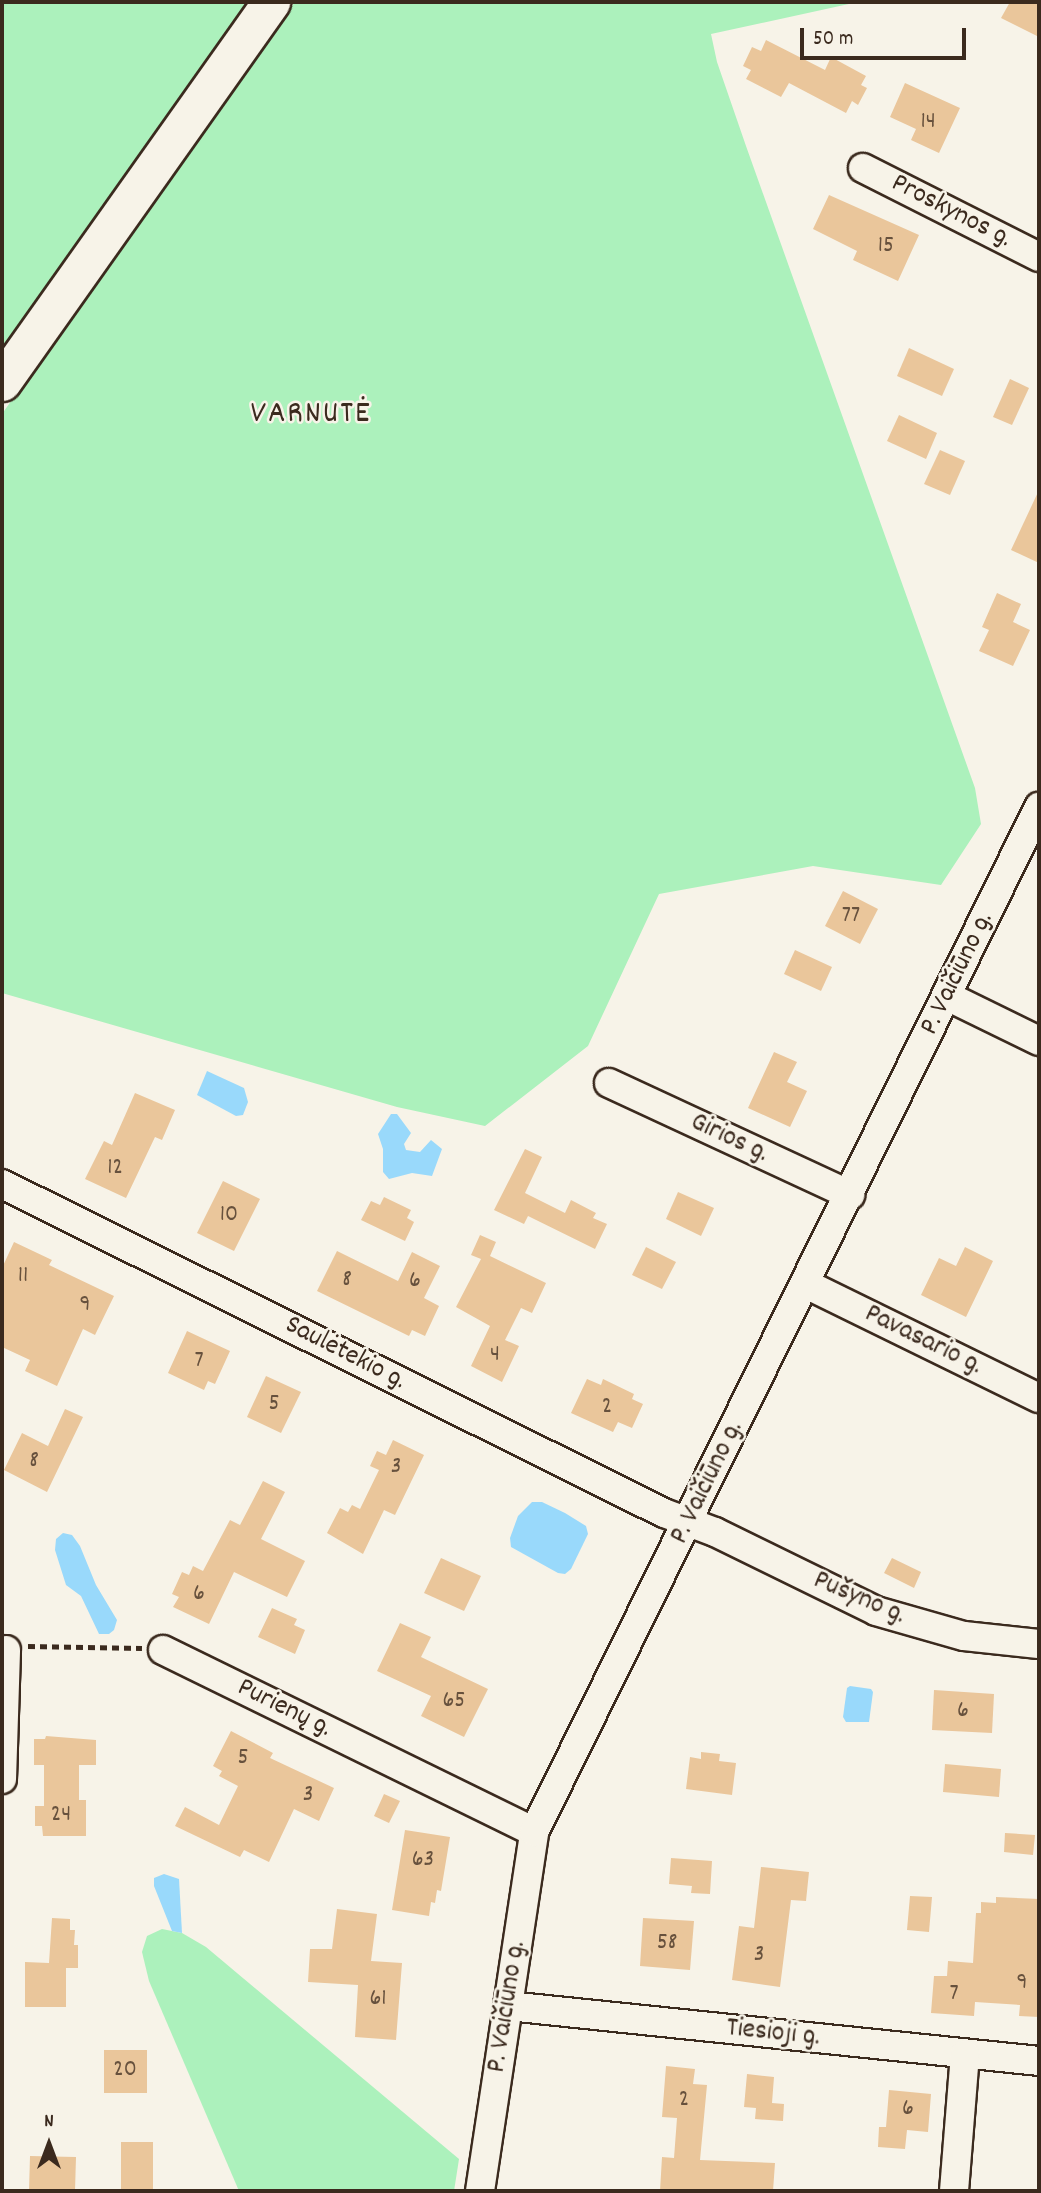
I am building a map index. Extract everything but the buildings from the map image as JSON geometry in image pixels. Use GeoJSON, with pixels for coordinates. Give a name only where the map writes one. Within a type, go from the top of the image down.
{"type":"FeatureCollection","features":[{"type":"Feature","properties":{"kind":"main road"},"geometry":{"type":"LineString","coordinates":[[2,383],[271,2]]}},
{"type":"Feature","properties":{"kind":"street","name":"Proskynos g."},"geometry":{"type":"LineString","coordinates":[[863,168],[1039,257]]}},
{"type":"Feature","properties":{"kind":"street","name":"P. Vaičiūno g."},"geometry":{"type":"LineString","coordinates":[[480,2191],[534,1832],[1039,807]]}},
{"type":"Feature","properties":{"kind":"street"},"geometry":{"type":"LineString","coordinates":[[947,996],[1039,1041]]}},
{"type":"Feature","properties":{"kind":"street","name":"Girios g."},"geometry":{"type":"LineString","coordinates":[[609,1083],[850,1195]]}},
{"type":"Feature","properties":{"kind":"street","name":"Saulėtekio g."},"geometry":{"type":"LineString","coordinates":[[2,1184],[688,1522]]}},
{"type":"Feature","properties":{"kind":"street","name":"Pavasario g."},"geometry":{"type":"LineString","coordinates":[[806,1284],[1039,1398]]}},
{"type":"Feature","properties":{"kind":"street","name":"Pušyno g."},"geometry":{"type":"LineString","coordinates":[[688,1522],[715,1532],[876,1611],[964,1636],[1039,1644]]}},
{"type":"Feature","properties":{"kind":"street"},"geometry":{"type":"LineString","coordinates":[[2,1779],[12,1647]]}},
{"type":"Feature","properties":{"kind":"street","name":"Purienų g."},"geometry":{"type":"LineString","coordinates":[[163,1650],[534,1832]]}},
{"type":"Feature","properties":{"kind":"street","name":"Tiesioji g."},"geometry":{"type":"LineString","coordinates":[[508,2006],[1039,2061]]}},
{"type":"Feature","properties":{"kind":"street"},"geometry":{"type":"LineString","coordinates":[[954,2191],[965,2054]]}},
{"type":"Feature","properties":{"kind":"path"},"geometry":{"type":"LineString","coordinates":[[12,1647],[163,1650]]}},
{"type":"Feature","properties":{"kind":"green space"},"geometry":{"type":"Polygon","coordinates":[[[2,2],[252,2],[2,353],[2,2]]]}},
{"type":"Feature","properties":{"kind":"green space"},"geometry":{"type":"Polygon","coordinates":[[[295,2],[858,2],[711,34],[717,62],[746,146],[975,788],[981,824],[941,885],[813,866],[659,894],[588,1046],[485,1126],[397,1107],[2,993],[2,414],[253,56],[295,2]]]}},
{"type":"Feature","properties":{"kind":"green space"},"geometry":{"type":"Polygon","coordinates":[[[162,1929],[182,1933],[206,1947],[459,2159],[454,2191],[239,2191],[149,1981],[142,1952],[147,1936],[162,1929]]]}},
{"type":"Feature","properties":{"kind":"water"},"geometry":{"type":"Polygon","coordinates":[[[207,1071],[244,1088],[248,1102],[243,1115],[236,1116],[197,1095],[207,1071]]]}},
{"type":"Feature","properties":{"kind":"water"},"geometry":{"type":"Polygon","coordinates":[[[391,1114],[397,1114],[411,1133],[404,1144],[406,1150],[420,1152],[431,1140],[442,1149],[432,1176],[412,1173],[389,1179],[383,1172],[383,1149],[378,1134],[391,1114]]]}},
{"type":"Feature","properties":{"kind":"water"},"geometry":{"type":"Polygon","coordinates":[[[532,1502],[542,1502],[586,1526],[588,1534],[571,1569],[565,1574],[558,1573],[511,1547],[510,1538],[518,1516],[532,1502]]]}},
{"type":"Feature","properties":{"kind":"water"},"geometry":{"type":"Polygon","coordinates":[[[63,1533],[72,1535],[80,1546],[96,1585],[117,1620],[114,1630],[109,1634],[99,1634],[81,1596],[66,1585],[55,1550],[56,1539],[63,1533]]]}},
{"type":"Feature","properties":{"kind":"water"},"geometry":{"type":"Polygon","coordinates":[[[850,1686],[871,1689],[873,1692],[869,1722],[846,1722],[843,1717],[847,1688],[850,1686]]]}},
{"type":"Feature","properties":{"kind":"water"},"geometry":{"type":"Polygon","coordinates":[[[164,1874],[179,1879],[182,1933],[172,1931],[154,1886],[154,1878],[164,1874]]]}},
{"type":"Feature","properties":{"kind":"district","name":"VARNUTĖ"},"geometry":{"type":"Point","coordinates":[311,415]}}]}
